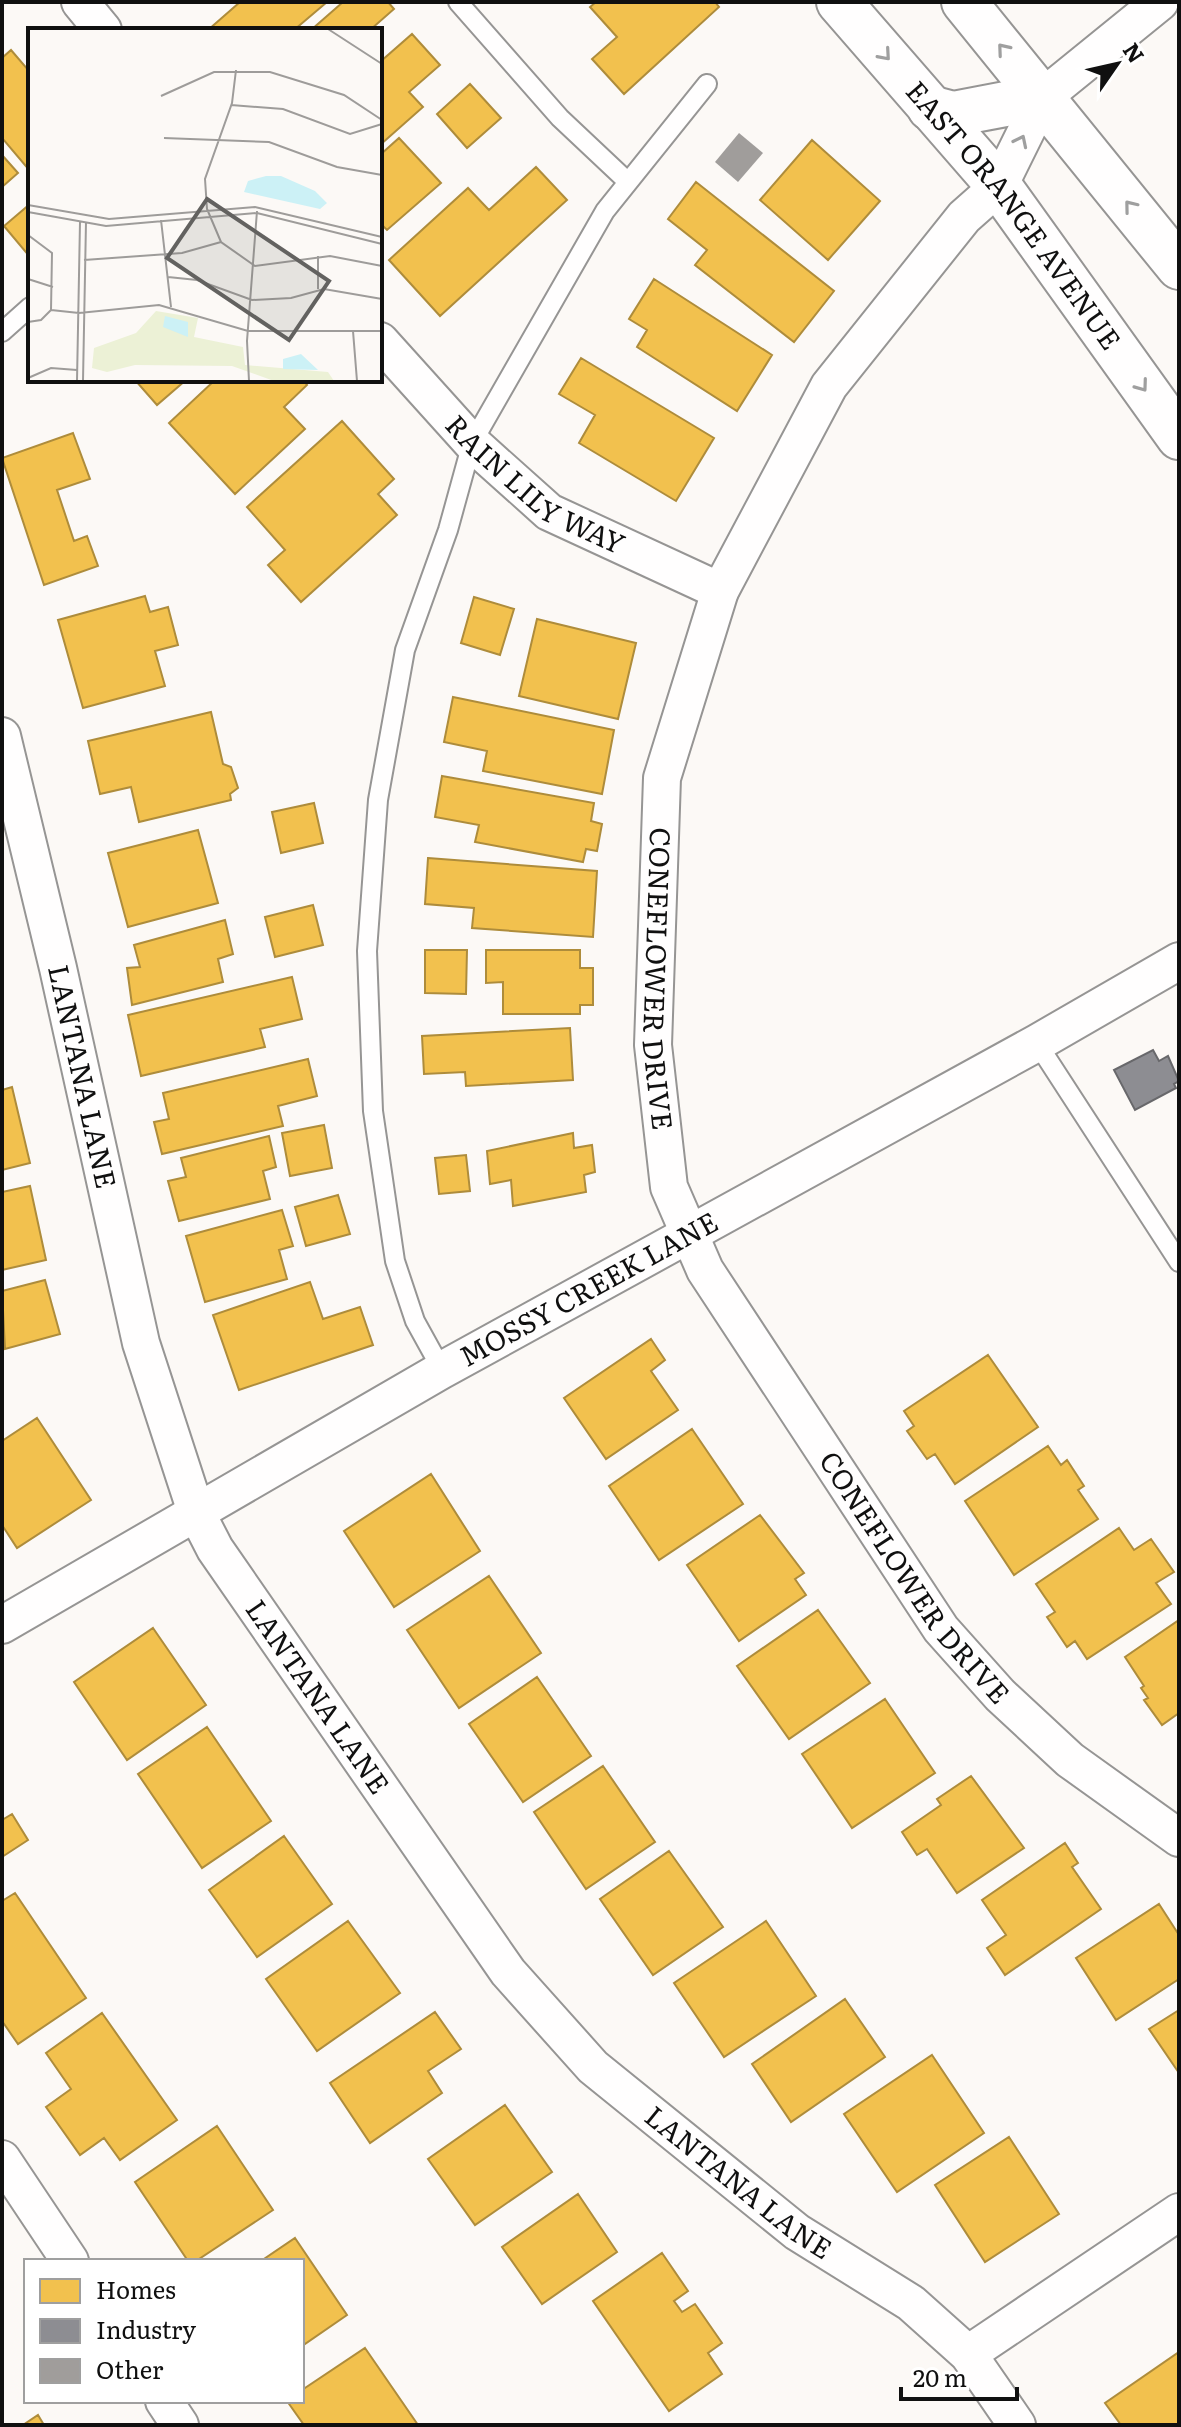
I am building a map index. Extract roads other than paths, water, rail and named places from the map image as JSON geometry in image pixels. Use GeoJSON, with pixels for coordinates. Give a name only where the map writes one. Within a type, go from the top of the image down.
{"type":"FeatureCollection","features":[{"type":"Feature","properties":{"kind":"street"},"geometry":{"type":"LineString","coordinates":[[80,2],[101,28]]}},
{"type":"Feature","properties":{"kind":"street","name":"EAST ORANGE AVENUE"},"geometry":{"type":"LineString","coordinates":[[839,2],[999,186],[1179,437]]}},
{"type":"Feature","properties":{"kind":"street"},"geometry":{"type":"LineString","coordinates":[[964,2],[1179,267]]}},
{"type":"Feature","properties":{"kind":"street","name":"CONEFLOWER DRIVE"},"geometry":{"type":"LineString","coordinates":[[1160,2],[1043,97],[999,186],[964,217],[829,386],[720,591],[662,778],[653,1045],[669,1187],[705,1270],[941,1629],[1000,1695],[1070,1760],[1179,1838]]}},
{"type":"Feature","properties":{"kind":"street"},"geometry":{"type":"LineString","coordinates":[[930,108],[953,114],[1043,97]]}},
{"type":"Feature","properties":{"kind":"street","name":"RAIN LILY WAY"},"geometry":{"type":"LineString","coordinates":[[382,343],[472,443],[549,512],[720,591]]}},
{"type":"Feature","properties":{"kind":"street","name":"LANTANA LANE"},"geometry":{"type":"LineString","coordinates":[[2,736],[58,968],[141,1343],[196,1512],[215,1549],[508,1972],[593,2067],[797,2232],[911,2303],[968,2354],[1017,2425]]}},
{"type":"Feature","properties":{"kind":"street","name":"MOSSY CREEK LANE"},"geometry":{"type":"LineString","coordinates":[[2,1625],[442,1370],[1037,1043],[1179,961]]}},
{"type":"Feature","properties":{"kind":"street"},"geometry":{"type":"LineString","coordinates":[[2,2159],[69,2259]]}},
{"type":"Feature","properties":{"kind":"street"},"geometry":{"type":"LineString","coordinates":[[968,2354],[1179,2212]]}},
{"type":"Feature","properties":{"kind":"street"},"geometry":{"type":"LineString","coordinates":[[165,2403],[180,2425]]}},
{"type":"Feature","properties":{"kind":"lane"},"geometry":{"type":"LineString","coordinates":[[458,2],[560,118],[628,182]]}},
{"type":"Feature","properties":{"kind":"lane"},"geometry":{"type":"LineString","coordinates":[[442,1370],[415,1321],[395,1261],[373,1111],[367,951],[378,800],[405,650],[448,530],[472,443],[605,211],[707,84]]}},
{"type":"Feature","properties":{"kind":"lane"},"geometry":{"type":"LineString","coordinates":[[2,332],[28,309]]}},
{"type":"Feature","properties":{"kind":"lane"},"geometry":{"type":"LineString","coordinates":[[1037,1043],[1179,1262]]}}]}
